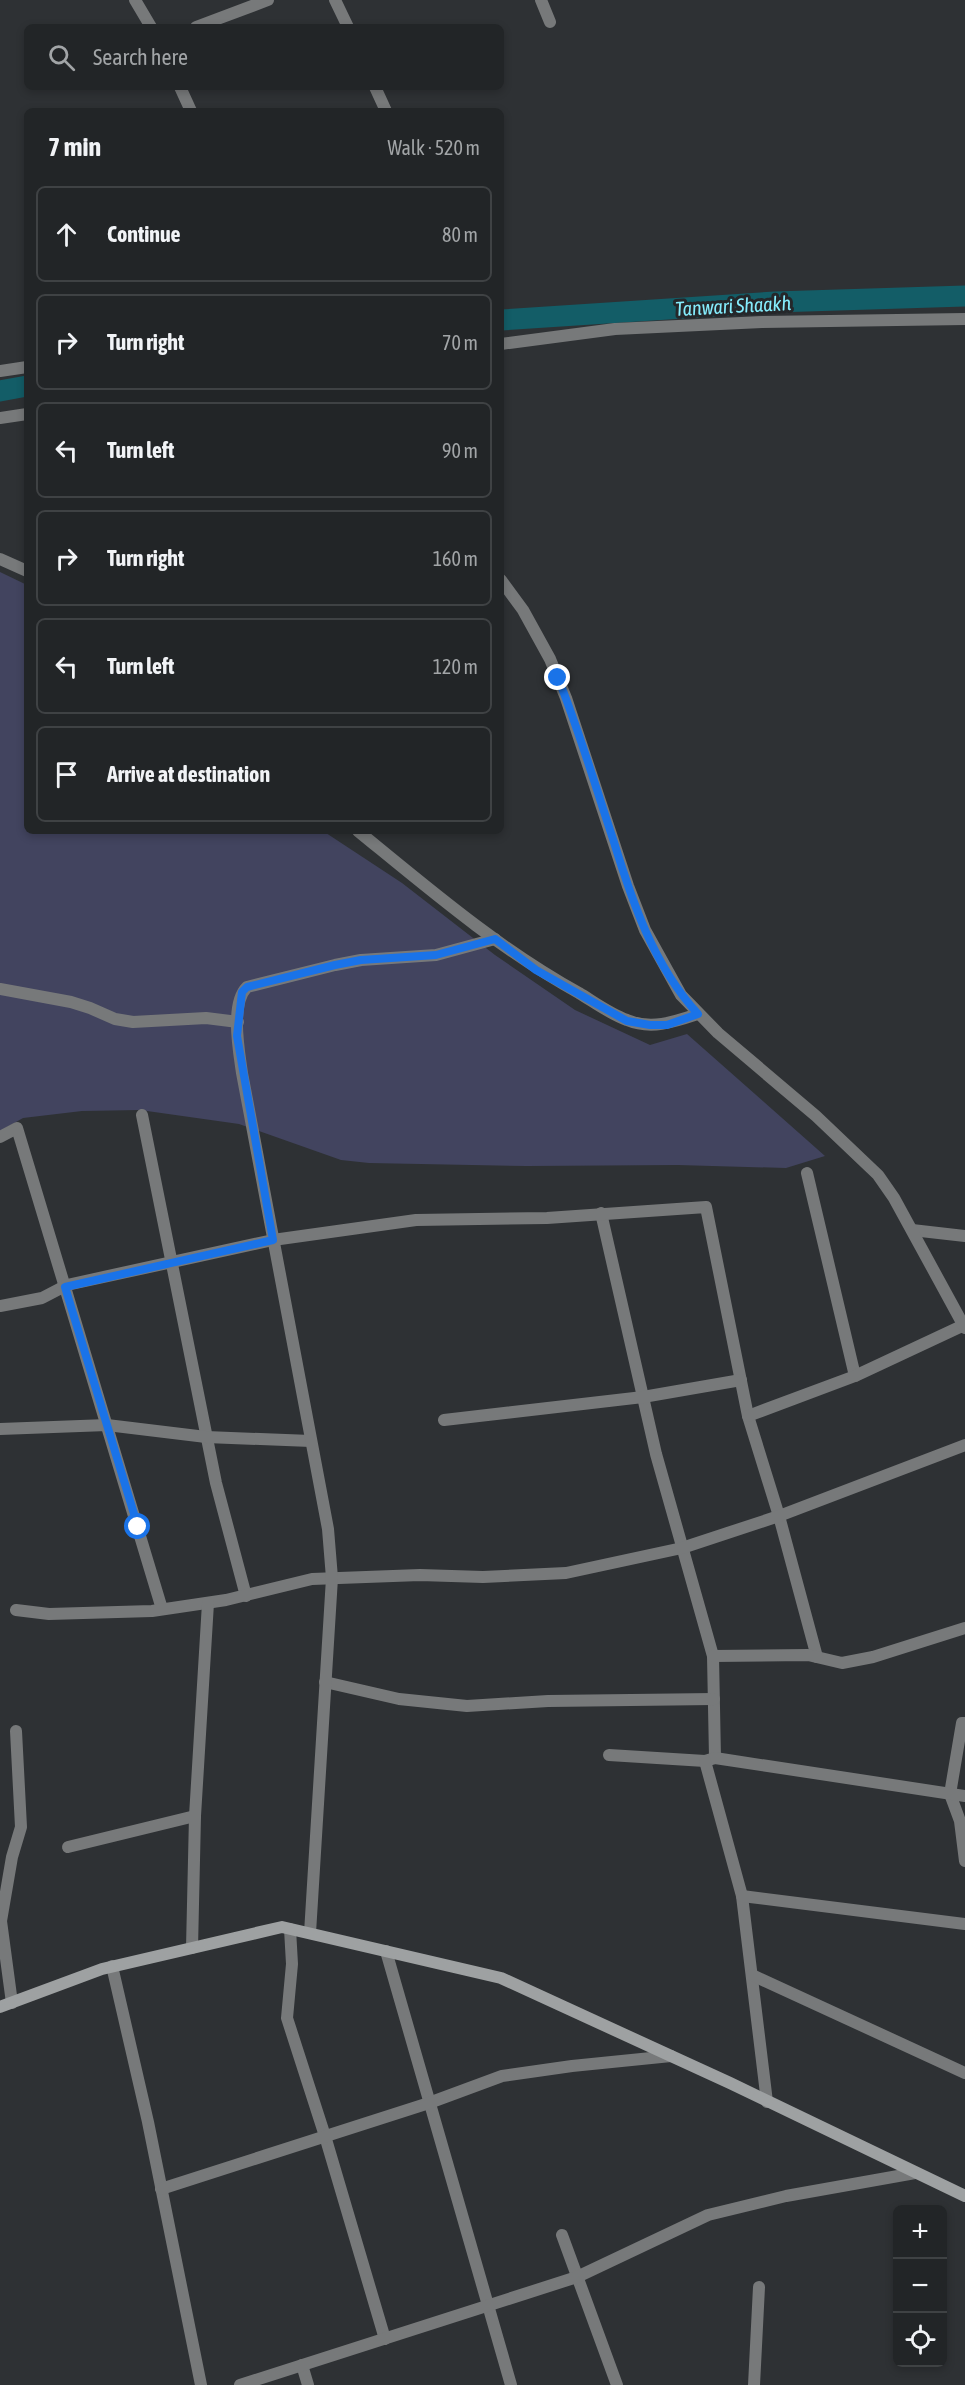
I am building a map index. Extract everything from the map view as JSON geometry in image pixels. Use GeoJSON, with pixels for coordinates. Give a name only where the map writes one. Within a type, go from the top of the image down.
{"type":"FeatureCollection","features":[{"type":"Feature","properties":{"kind":"main road"},"geometry":{"type":"LineString","coordinates":[[0,2007],[112,1966],[282,1927],[501,1978],[965,2196]]}},
{"type":"Feature","properties":{"kind":"street"},"geometry":{"type":"LineString","coordinates":[[135,0],[149,24]]}},
{"type":"Feature","properties":{"kind":"street"},"geometry":{"type":"LineString","coordinates":[[204,24],[268,0]]}},
{"type":"Feature","properties":{"kind":"street"},"geometry":{"type":"LineString","coordinates":[[335,0],[347,24]]}},
{"type":"Feature","properties":{"kind":"street"},"geometry":{"type":"LineString","coordinates":[[541,0],[550,22]]}},
{"type":"Feature","properties":{"kind":"street"},"geometry":{"type":"LineString","coordinates":[[182,90],[190,108]]}},
{"type":"Feature","properties":{"kind":"street"},"geometry":{"type":"LineString","coordinates":[[376,90],[385,108]]}},
{"type":"Feature","properties":{"kind":"street"},"geometry":{"type":"LineString","coordinates":[[504,344],[615,329],[762,322],[965,319]]}},
{"type":"Feature","properties":{"kind":"street"},"geometry":{"type":"LineString","coordinates":[[0,371],[24,367]]}},
{"type":"Feature","properties":{"kind":"street"},"geometry":{"type":"LineString","coordinates":[[0,418],[24,414]]}},
{"type":"Feature","properties":{"kind":"street"},"geometry":{"type":"LineString","coordinates":[[0,559],[24,570]]}},
{"type":"Feature","properties":{"kind":"street"},"geometry":{"type":"LineString","coordinates":[[504,584],[523,610],[562,688],[628,886],[645,930],[681,996],[698,1014],[847,1144],[878,1175],[912,1230],[964,1327],[855,1376],[748,1416]]}},
{"type":"Feature","properties":{"kind":"street"},"geometry":{"type":"LineString","coordinates":[[362,834],[442,900],[536,970],[627,1021],[667,1025],[698,1014]]}},
{"type":"Feature","properties":{"kind":"street"},"geometry":{"type":"LineString","coordinates":[[310,1933],[332,1578],[328,1529],[242,1073],[237,1036],[242,992],[247,987],[335,965],[361,960],[436,955],[495,939]]}},
{"type":"Feature","properties":{"kind":"street"},"geometry":{"type":"LineString","coordinates":[[0,989],[71,1002],[115,1019],[133,1022],[206,1018],[238,1022]]}},
{"type":"Feature","properties":{"kind":"street"},"geometry":{"type":"LineString","coordinates":[[142,1115],[206,1437],[246,1596]]}},
{"type":"Feature","properties":{"kind":"street"},"geometry":{"type":"LineString","coordinates":[[0,1137],[17,1128],[162,1609]]}},
{"type":"Feature","properties":{"kind":"street"},"geometry":{"type":"LineString","coordinates":[[807,1173],[855,1376]]}},
{"type":"Feature","properties":{"kind":"street"},"geometry":{"type":"LineString","coordinates":[[0,1306],[42,1298],[65,1287],[273,1240],[416,1220],[548,1218],[706,1207],[748,1416],[779,1516],[818,1657]]}},
{"type":"Feature","properties":{"kind":"street"},"geometry":{"type":"LineString","coordinates":[[601,1213],[656,1454],[713,1656],[714,1699],[710,1760],[742,1896],[767,2102]]}},
{"type":"Feature","properties":{"kind":"street"},"geometry":{"type":"LineString","coordinates":[[912,1230],[965,1236]]}},
{"type":"Feature","properties":{"kind":"street"},"geometry":{"type":"LineString","coordinates":[[444,1420],[643,1397],[741,1380]]}},
{"type":"Feature","properties":{"kind":"street"},"geometry":{"type":"LineString","coordinates":[[0,1429],[107,1425],[206,1437],[311,1441]]}},
{"type":"Feature","properties":{"kind":"street"},"geometry":{"type":"LineString","coordinates":[[16,1610],[49,1614],[162,1609],[246,1596],[312,1579],[420,1575],[483,1577],[566,1573],[682,1548],[779,1516],[965,1445]]}},
{"type":"Feature","properties":{"kind":"street"},"geometry":{"type":"LineString","coordinates":[[192,1948],[195,1816],[208,1603]]}},
{"type":"Feature","properties":{"kind":"street"},"geometry":{"type":"LineString","coordinates":[[713,1656],[808,1655],[842,1663],[873,1657],[965,1628]]}},
{"type":"Feature","properties":{"kind":"street"},"geometry":{"type":"LineString","coordinates":[[326,1682],[399,1700],[467,1706],[548,1701],[714,1699]]}},
{"type":"Feature","properties":{"kind":"street"},"geometry":{"type":"LineString","coordinates":[[965,1723],[962,1723],[950,1794],[960,1821],[965,1861]]}},
{"type":"Feature","properties":{"kind":"street"},"geometry":{"type":"LineString","coordinates":[[12,2003],[1,1921],[12,1857],[21,1827],[16,1731]]}},
{"type":"Feature","properties":{"kind":"street"},"geometry":{"type":"LineString","coordinates":[[609,1755],[710,1760],[965,1796]]}},
{"type":"Feature","properties":{"kind":"street"},"geometry":{"type":"LineString","coordinates":[[68,1847],[195,1816]]}},
{"type":"Feature","properties":{"kind":"street"},"geometry":{"type":"LineString","coordinates":[[742,1896],[965,1924]]}},
{"type":"Feature","properties":{"kind":"street"},"geometry":{"type":"LineString","coordinates":[[290,1929],[292,1964],[287,2019],[326,2136],[385,2338]]}},
{"type":"Feature","properties":{"kind":"street"},"geometry":{"type":"LineString","coordinates":[[386,1951],[486,2306],[511,2385]]}},
{"type":"Feature","properties":{"kind":"street"},"geometry":{"type":"LineString","coordinates":[[112,1966],[201,2385]]}},
{"type":"Feature","properties":{"kind":"street"},"geometry":{"type":"LineString","coordinates":[[752,1975],[965,2073]]}},
{"type":"Feature","properties":{"kind":"street"},"geometry":{"type":"LineString","coordinates":[[161,2189],[429,2103],[501,2076],[670,2056]]}},
{"type":"Feature","properties":{"kind":"street"},"geometry":{"type":"LineString","coordinates":[[240,2385],[578,2277],[708,2215],[786,2196],[915,2173]]}},
{"type":"Feature","properties":{"kind":"street"},"geometry":{"type":"LineString","coordinates":[[562,2235],[616,2385]]}},
{"type":"Feature","properties":{"kind":"street"},"geometry":{"type":"LineString","coordinates":[[754,2385],[759,2286]]}},
{"type":"Feature","properties":{"kind":"street"},"geometry":{"type":"LineString","coordinates":[[302,2365],[308,2385]]}},
{"type":"Feature","properties":{"kind":"shaded area"},"geometry":{"type":"Polygon","coordinates":[[[0,572],[24,584],[24,834],[328,834],[402,883],[495,955],[575,1010],[650,1045],[687,1034],[825,1156],[786,1168],[369,1163],[341,1160],[239,1124],[140,1110],[82,1111],[23,1118],[0,1131],[0,572]]]}},
{"type":"Feature","properties":{"kind":"waterway","name":"Tanwari Shaakh"},"geometry":{"type":"LineString","coordinates":[[504,320],[775,302],[965,296]]}},
{"type":"Feature","properties":{"kind":"waterway","name":"Tanwari Shaakh"},"geometry":{"type":"LineString","coordinates":[[0,391],[24,387]]}},
{"type":"Feature","properties":{"kind":"route"},"geometry":{"type":"LineString","coordinates":[[138,1527],[65,1287],[273,1240],[237,1036],[242,992],[247,987],[335,965],[361,960],[436,955],[495,939],[536,970],[627,1021],[667,1025],[698,1014],[681,996],[645,930],[558,678]]}}]}
